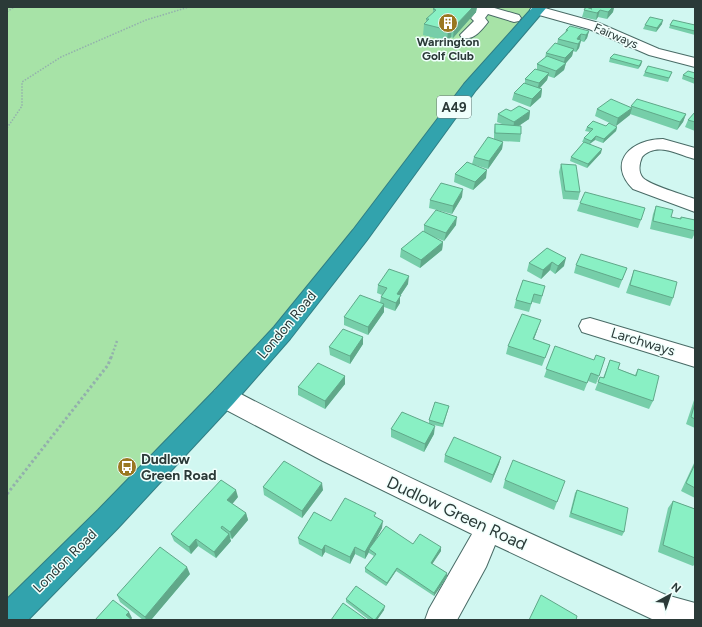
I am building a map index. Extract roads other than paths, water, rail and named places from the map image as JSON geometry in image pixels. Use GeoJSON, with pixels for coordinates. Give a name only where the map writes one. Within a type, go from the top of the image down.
{"type":"FeatureCollection","features":[{"type":"Feature","properties":{"kind":"highway","name":"London Road"},"geometry":{"type":"LineString","coordinates":[[7,620],[108,518],[224,397],[282,333],[360,235],[470,87],[529,14]]}},
{"type":"Feature","properties":{"kind":"street","name":"Fairways"},"geometry":{"type":"LineString","coordinates":[[484,10],[496,15],[529,14],[594,26],[654,52],[695,63]]}},
{"type":"Feature","properties":{"kind":"street"},"geometry":{"type":"LineString","coordinates":[[466,35],[481,22],[478,18],[484,10]]}},
{"type":"Feature","properties":{"kind":"street"},"geometry":{"type":"LineString","coordinates":[[695,154],[666,145],[652,145],[640,149],[631,161],[629,171],[631,177],[640,186],[695,206]]}},
{"type":"Feature","properties":{"kind":"street","name":"Larchways"},"geometry":{"type":"LineString","coordinates":[[590,326],[695,358]]}},
{"type":"Feature","properties":{"kind":"street","name":"Dudlow Green Road"},"geometry":{"type":"LineString","coordinates":[[224,397],[342,459],[489,528],[664,609],[695,618]]}},
{"type":"Feature","properties":{"kind":"street"},"geometry":{"type":"LineString","coordinates":[[440,620],[476,557],[489,528]]}},
{"type":"Feature","properties":{"kind":"place","name":"Warrington Golf Club"},"geometry":{"type":"Point","coordinates":[448,23]}},
{"type":"Feature","properties":{"kind":"place","name":"Dudlow Green Road"},"geometry":{"type":"Point","coordinates":[127,467]}}]}
